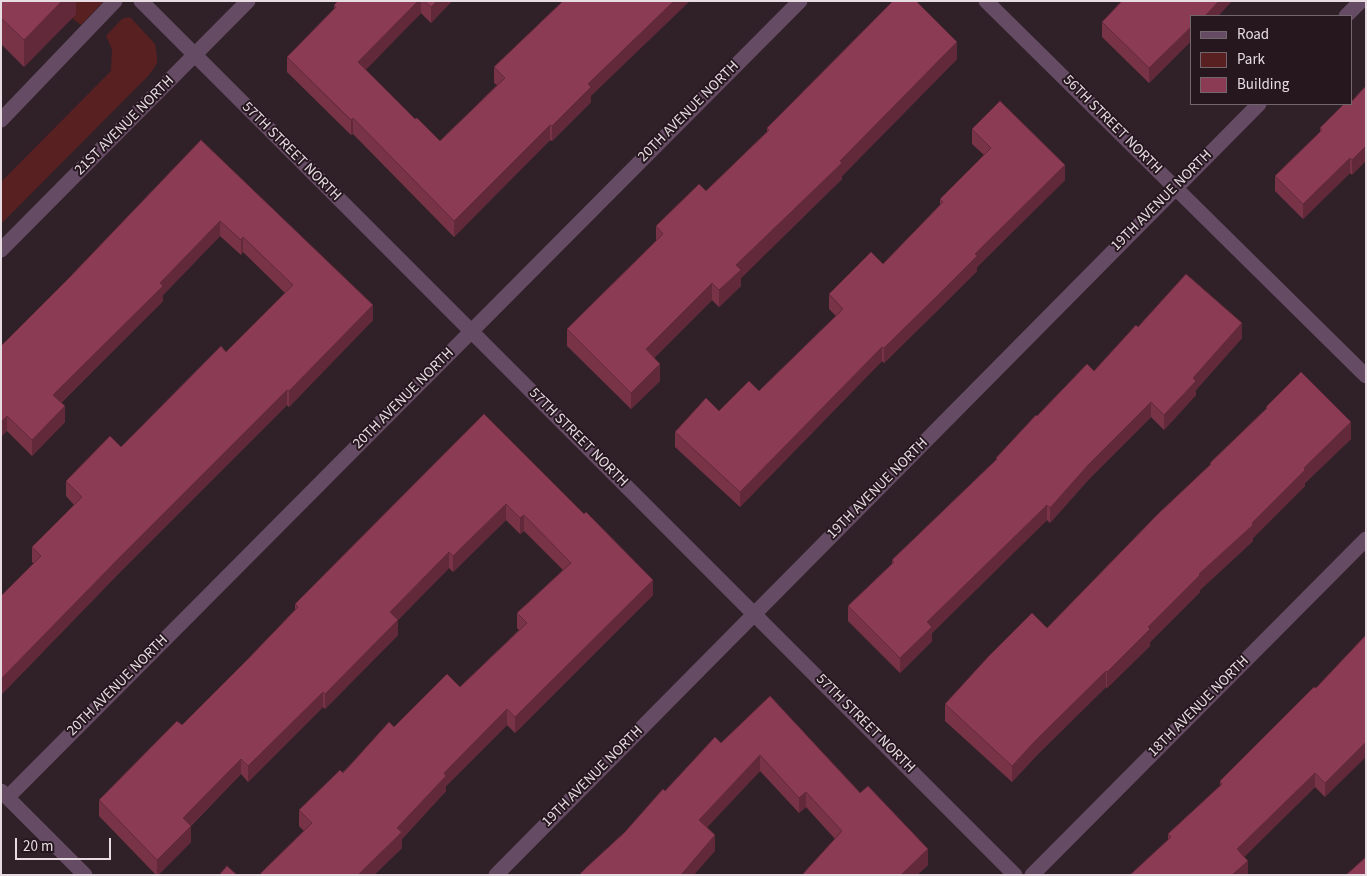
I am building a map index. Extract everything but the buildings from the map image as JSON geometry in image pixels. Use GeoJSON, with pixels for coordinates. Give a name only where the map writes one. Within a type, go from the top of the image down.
{"type":"FeatureCollection","features":[{"type":"Feature","properties":{"kind":"street"},"geometry":{"type":"LineString","coordinates":[[1,120],[115,1]]}},
{"type":"Feature","properties":{"kind":"street","name":"57TH STREET NORTH"},"geometry":{"type":"LineString","coordinates":[[141,1],[1015,875]]}},
{"type":"Feature","properties":{"kind":"street","name":"21ST AVENUE NORTH"},"geometry":{"type":"LineString","coordinates":[[1,250],[248,1]]}},
{"type":"Feature","properties":{"kind":"street","name":"20TH AVENUE NORTH"},"geometry":{"type":"LineString","coordinates":[[4,794],[471,331],[800,1]]}},
{"type":"Feature","properties":{"kind":"street","name":"56TH STREET NORTH"},"geometry":{"type":"LineString","coordinates":[[986,1],[1366,376]]}},
{"type":"Feature","properties":{"kind":"street"},"geometry":{"type":"LineString","coordinates":[[1347,15],[1360,1]]}},
{"type":"Feature","properties":{"kind":"street","name":"19TH AVENUE NORTH"},"geometry":{"type":"LineString","coordinates":[[496,875],[1258,105]]}},
{"type":"Feature","properties":{"kind":"street","name":"18TH AVENUE NORTH"},"geometry":{"type":"LineString","coordinates":[[1032,875],[1366,539]]}},
{"type":"Feature","properties":{"kind":"street"},"geometry":{"type":"LineString","coordinates":[[4,794],[85,875]]}},
{"type":"Feature","properties":{"kind":"green space"},"geometry":{"type":"Polygon","coordinates":[[[63,1],[104,1],[81,25],[72,18],[76,13],[63,1]]]}},
{"type":"Feature","properties":{"kind":"green space"},"geometry":{"type":"Polygon","coordinates":[[[129,17],[155,44],[157,63],[154,68],[1,224],[1,182],[111,71],[112,49],[106,36],[122,19],[129,17]]]}}]}
